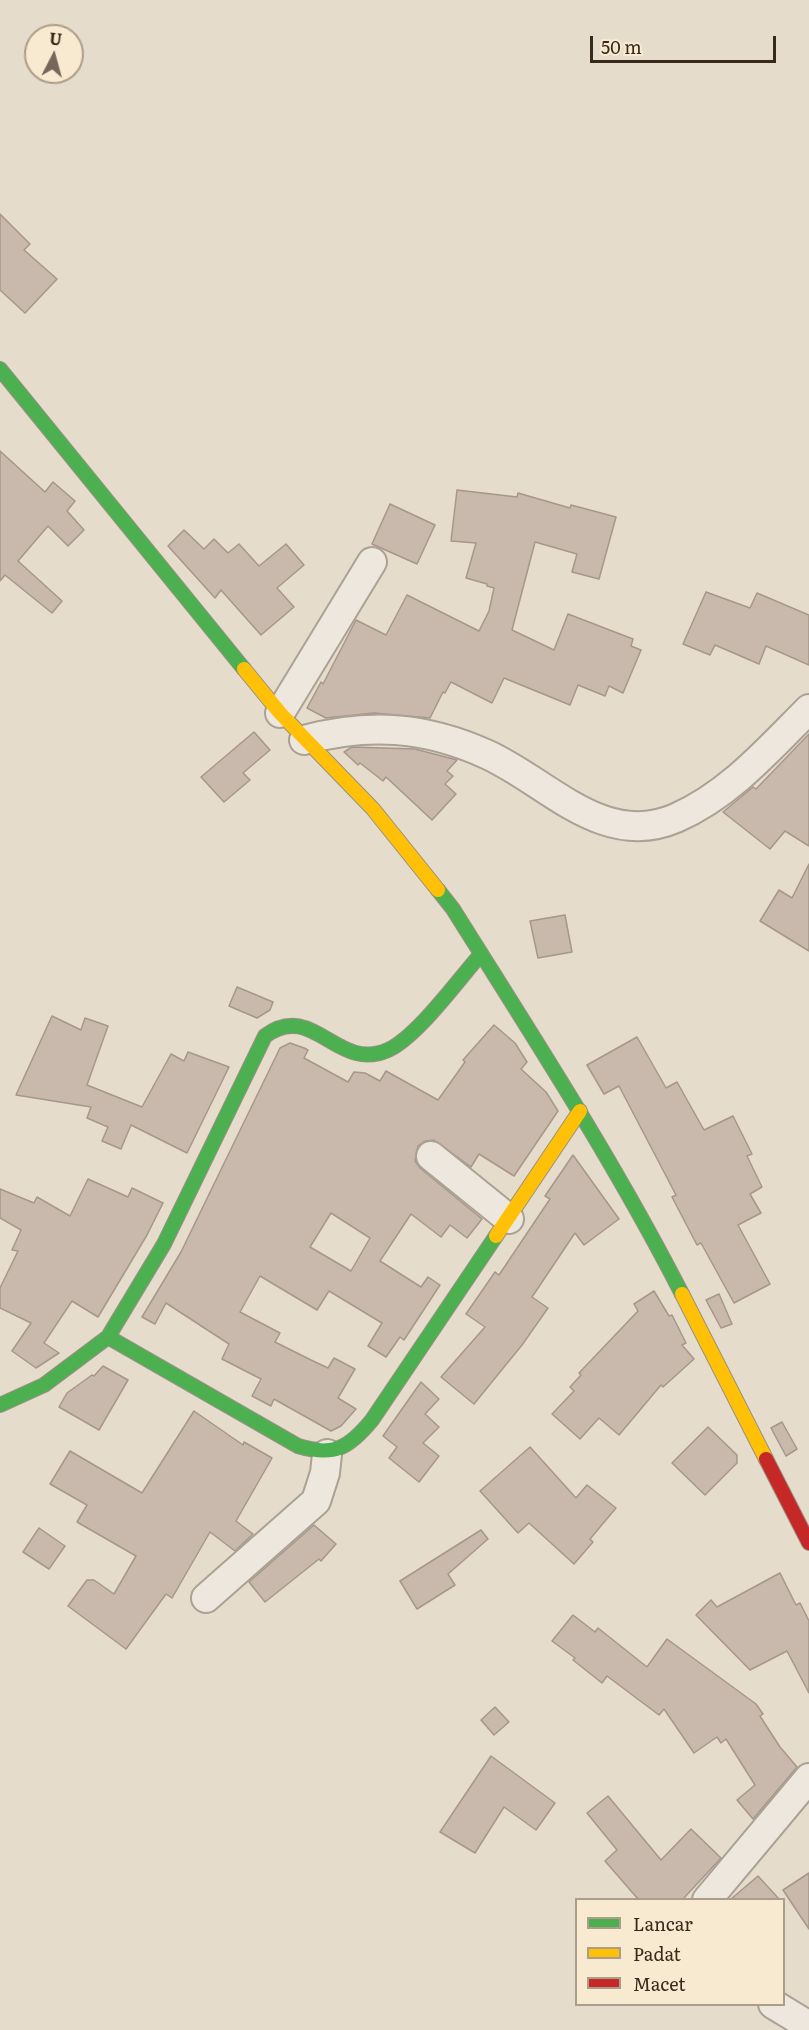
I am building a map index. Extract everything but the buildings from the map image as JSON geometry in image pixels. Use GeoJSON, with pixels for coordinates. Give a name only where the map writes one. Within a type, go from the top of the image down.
{"type":"FeatureCollection","features":[{"type":"Feature","properties":{"kind":"main road"},"geometry":{"type":"LineString","coordinates":[[0,369],[280,714],[373,809],[417,862],[481,954],[580,1111],[651,1233],[809,1543]]}},
{"type":"Feature","properties":{"kind":"main road"},"geometry":{"type":"LineString","coordinates":[[0,1405],[28,1396],[69,1372],[108,1337],[164,1244],[265,1036],[282,1024],[294,1024],[358,1054],[376,1055],[391,1050],[404,1041],[481,954]]}},
{"type":"Feature","properties":{"kind":"main road"},"geometry":{"type":"LineString","coordinates":[[108,1337],[298,1446],[327,1455],[342,1449],[363,1431],[509,1219],[580,1111]]}},
{"type":"Feature","properties":{"kind":"street"},"geometry":{"type":"LineString","coordinates":[[280,714],[372,562]]}},
{"type":"Feature","properties":{"kind":"street"},"geometry":{"type":"LineString","coordinates":[[304,740],[339,730],[369,728],[406,731],[441,738],[485,753],[520,771],[587,816],[612,824],[645,826],[674,819],[710,799],[751,767],[809,709]]}},
{"type":"Feature","properties":{"kind":"street"},"geometry":{"type":"LineString","coordinates":[[431,1156],[509,1219]]}},
{"type":"Feature","properties":{"kind":"street"},"geometry":{"type":"LineString","coordinates":[[206,1598],[316,1501],[327,1455]]}},
{"type":"Feature","properties":{"kind":"street"},"geometry":{"type":"LineString","coordinates":[[708,1898],[809,1778]]}},
{"type":"Feature","properties":{"kind":"street"},"geometry":{"type":"LineString","coordinates":[[776,2006],[809,2026]]}},
{"type":"Feature","properties":{"kind":"traffic: fast"},"geometry":{"type":"LineString","coordinates":[[0,369],[244,669]]}},
{"type":"Feature","properties":{"kind":"traffic: fast"},"geometry":{"type":"LineString","coordinates":[[438,890],[453,909],[572,1099],[629,1195],[682,1294]]}},
{"type":"Feature","properties":{"kind":"traffic: fast"},"geometry":{"type":"LineString","coordinates":[[108,1337],[164,1244],[265,1036],[282,1027],[297,1026],[354,1052],[370,1055],[388,1050],[412,1033],[424,1021],[481,954]]}},
{"type":"Feature","properties":{"kind":"traffic: fast"},"geometry":{"type":"LineString","coordinates":[[0,1405],[44,1385],[108,1337],[298,1446],[322,1451],[340,1448],[356,1437],[372,1420],[496,1236]]}},
{"type":"Feature","properties":{"kind":"traffic: slow"},"geometry":{"type":"LineString","coordinates":[[244,669],[280,713],[373,809],[438,890]]}},
{"type":"Feature","properties":{"kind":"traffic: slow"},"geometry":{"type":"LineString","coordinates":[[496,1236],[580,1111]]}},
{"type":"Feature","properties":{"kind":"traffic: slow"},"geometry":{"type":"LineString","coordinates":[[682,1294],[766,1459]]}},
{"type":"Feature","properties":{"kind":"traffic: jam"},"geometry":{"type":"LineString","coordinates":[[766,1459],[809,1543]]}}]}
